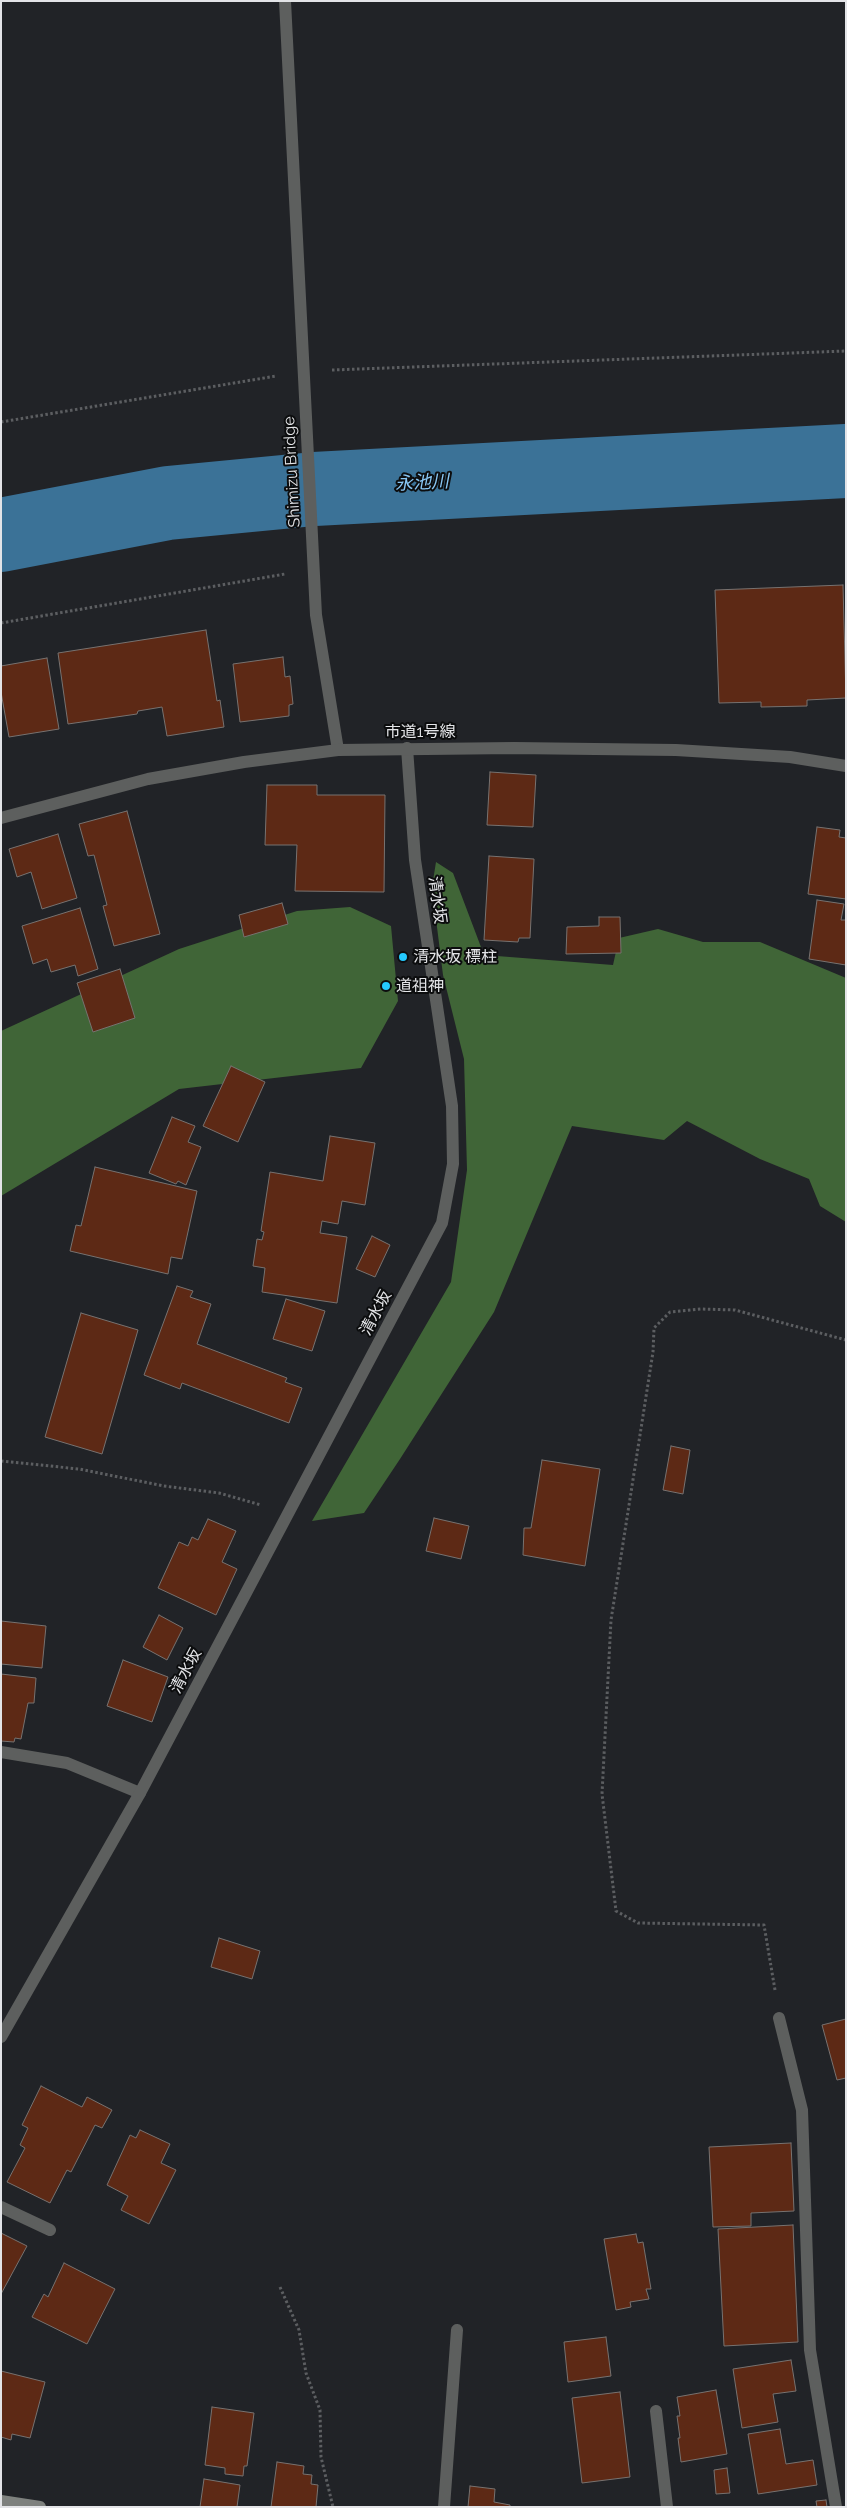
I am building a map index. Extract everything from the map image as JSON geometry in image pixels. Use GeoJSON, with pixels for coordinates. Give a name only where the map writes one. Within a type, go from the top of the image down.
{"type":"FeatureCollection","features":[{"type":"Feature","properties":{"kind":"main road"},"geometry":{"type":"LineString","coordinates":[[1,2501],[40,2507]]}},
{"type":"Feature","properties":{"kind":"street","name":"Shimizu Bridge"},"geometry":{"type":"LineString","coordinates":[[285,1],[316,615],[338,750]]}},
{"type":"Feature","properties":{"kind":"street","name":"市道1号線"},"geometry":{"type":"LineString","coordinates":[[1,818],[148,779],[244,762],[338,750],[407,748],[676,750],[790,757],[846,766]]}},
{"type":"Feature","properties":{"kind":"street","name":"清水坂"},"geometry":{"type":"LineString","coordinates":[[1,2037],[140,1793],[442,1223],[453,1164],[452,1106],[415,860],[407,748]]}},
{"type":"Feature","properties":{"kind":"street"},"geometry":{"type":"LineString","coordinates":[[1,1752],[67,1763],[140,1793]]}},
{"type":"Feature","properties":{"kind":"street"},"geometry":{"type":"LineString","coordinates":[[779,2018],[802,2110],[810,2350],[836,2507]]}},
{"type":"Feature","properties":{"kind":"street"},"geometry":{"type":"LineString","coordinates":[[1,2207],[50,2230]]}},
{"type":"Feature","properties":{"kind":"street"},"geometry":{"type":"LineString","coordinates":[[444,2507],[457,2330]]}},
{"type":"Feature","properties":{"kind":"street"},"geometry":{"type":"LineString","coordinates":[[656,2411],[667,2507]]}},
{"type":"Feature","properties":{"kind":"path"},"geometry":{"type":"LineString","coordinates":[[1,422],[304,372],[846,351]]}},
{"type":"Feature","properties":{"kind":"path"},"geometry":{"type":"LineString","coordinates":[[1,622],[283,574],[313,571]]}},
{"type":"Feature","properties":{"kind":"path"},"geometry":{"type":"LineString","coordinates":[[779,2018],[764,1925],[638,1923],[616,1912],[602,1794],[611,1620],[653,1352],[654,1328],[670,1312],[701,1308],[735,1310],[846,1340]]}},
{"type":"Feature","properties":{"kind":"path"},"geometry":{"type":"LineString","coordinates":[[1,1461],[79,1469],[164,1486],[219,1493],[287,1515]]}},
{"type":"Feature","properties":{"kind":"path"},"geometry":{"type":"LineString","coordinates":[[280,2287],[298,2330],[306,2373],[320,2410],[321,2457],[333,2507]]}},
{"type":"Feature","properties":{"kind":"green space"},"geometry":{"type":"Polygon","coordinates":[[[436,862],[453,873],[484,955],[613,965],[619,938],[658,929],[703,942],[760,942],[846,978],[846,1222],[820,1206],[809,1179],[760,1159],[687,1121],[664,1140],[572,1126],[494,1312],[400,1459],[364,1513],[312,1521],[451,1282],[467,1170],[464,1059],[443,975],[432,887],[436,862]]]}},
{"type":"Feature","properties":{"kind":"green space"},"geometry":{"type":"Polygon","coordinates":[[[350,907],[391,926],[398,1001],[361,1068],[179,1089],[1,1196],[1,1031],[179,949],[297,911],[350,907]]]}},
{"type":"Feature","properties":{"kind":"building"},"geometry":{"type":"Polygon","coordinates":[[[843,585],[846,698],[807,700],[807,706],[761,707],[761,702],[719,703],[715,590],[843,585]]]}},
{"type":"Feature","properties":{"kind":"building"},"geometry":{"type":"Polygon","coordinates":[[[206,630],[217,701],[220,700],[224,727],[167,736],[162,707],[138,711],[137,714],[68,724],[58,653],[206,630]]]}},
{"type":"Feature","properties":{"kind":"building"},"geometry":{"type":"Polygon","coordinates":[[[283,657],[285,677],[290,676],[293,704],[289,705],[289,716],[240,722],[233,664],[283,657]]]}},
{"type":"Feature","properties":{"kind":"building"},"geometry":{"type":"Polygon","coordinates":[[[47,658],[59,729],[9,737],[1,692],[1,666],[47,658]]]}},
{"type":"Feature","properties":{"kind":"building"},"geometry":{"type":"Polygon","coordinates":[[[490,772],[536,775],[533,827],[487,825],[490,772]]]}},
{"type":"Feature","properties":{"kind":"building"},"geometry":{"type":"Polygon","coordinates":[[[267,785],[317,785],[317,795],[385,795],[384,892],[295,891],[297,845],[265,845],[267,785]]]}},
{"type":"Feature","properties":{"kind":"building"},"geometry":{"type":"Polygon","coordinates":[[[127,811],[160,934],[114,946],[103,906],[107,905],[94,855],[88,856],[79,824],[127,811]]]}},
{"type":"Feature","properties":{"kind":"building"},"geometry":{"type":"Polygon","coordinates":[[[817,827],[840,830],[839,837],[846,838],[846,899],[808,894],[817,827]]]}},
{"type":"Feature","properties":{"kind":"building"},"geometry":{"type":"Polygon","coordinates":[[[58,834],[77,898],[42,909],[31,872],[17,877],[9,849],[58,834]]]}},
{"type":"Feature","properties":{"kind":"building"},"geometry":{"type":"Polygon","coordinates":[[[489,856],[534,859],[530,938],[519,938],[518,942],[484,940],[489,856]]]}},
{"type":"Feature","properties":{"kind":"building"},"geometry":{"type":"Polygon","coordinates":[[[817,900],[844,904],[841,920],[846,920],[846,965],[809,959],[817,900]]]}},
{"type":"Feature","properties":{"kind":"building"},"geometry":{"type":"Polygon","coordinates":[[[282,903],[288,924],[244,937],[239,915],[282,903]]]}},
{"type":"Feature","properties":{"kind":"building"},"geometry":{"type":"Polygon","coordinates":[[[80,908],[98,969],[78,976],[75,965],[51,972],[47,959],[33,964],[22,926],[80,908]]]}},
{"type":"Feature","properties":{"kind":"building"},"geometry":{"type":"Polygon","coordinates":[[[599,917],[620,917],[621,953],[566,954],[567,927],[599,926],[599,917]]]}},
{"type":"Feature","properties":{"kind":"building"},"geometry":{"type":"Polygon","coordinates":[[[120,969],[135,1018],[93,1032],[77,983],[120,969]]]}},
{"type":"Feature","properties":{"kind":"building"},"geometry":{"type":"Polygon","coordinates":[[[231,1066],[265,1082],[238,1142],[203,1126],[231,1066]]]}},
{"type":"Feature","properties":{"kind":"building"},"geometry":{"type":"Polygon","coordinates":[[[172,1117],[195,1126],[188,1142],[201,1147],[186,1185],[178,1181],[176,1184],[149,1173],[172,1117]]]}},
{"type":"Feature","properties":{"kind":"building"},"geometry":{"type":"Polygon","coordinates":[[[330,1136],[375,1143],[365,1205],[342,1201],[338,1224],[322,1221],[320,1233],[347,1237],[337,1303],[262,1292],[265,1268],[253,1266],[257,1239],[262,1240],[264,1232],[261,1231],[270,1172],[323,1181],[330,1136]]]}},
{"type":"Feature","properties":{"kind":"building"},"geometry":{"type":"Polygon","coordinates":[[[95,1167],[197,1191],[182,1259],[171,1257],[168,1274],[70,1251],[76,1225],[81,1226],[95,1167]]]}},
{"type":"Feature","properties":{"kind":"building"},"geometry":{"type":"Polygon","coordinates":[[[372,1236],[390,1245],[375,1277],[356,1269],[372,1236]]]}},
{"type":"Feature","properties":{"kind":"building"},"geometry":{"type":"Polygon","coordinates":[[[177,1286],[193,1291],[190,1297],[211,1304],[197,1344],[287,1378],[285,1382],[302,1388],[289,1423],[182,1383],[180,1389],[144,1375],[177,1286]]]}},
{"type":"Feature","properties":{"kind":"building"},"geometry":{"type":"Polygon","coordinates":[[[286,1299],[325,1311],[312,1351],[273,1339],[286,1299]]]}},
{"type":"Feature","properties":{"kind":"building"},"geometry":{"type":"Polygon","coordinates":[[[81,1313],[138,1330],[102,1454],[45,1437],[81,1313]]]}},
{"type":"Feature","properties":{"kind":"building"},"geometry":{"type":"Polygon","coordinates":[[[671,1446],[690,1450],[683,1494],[663,1490],[671,1446]]]}},
{"type":"Feature","properties":{"kind":"building"},"geometry":{"type":"Polygon","coordinates":[[[542,1460],[600,1469],[585,1566],[523,1555],[524,1528],[531,1528],[542,1460]]]}},
{"type":"Feature","properties":{"kind":"building"},"geometry":{"type":"Polygon","coordinates":[[[434,1518],[469,1526],[461,1559],[426,1551],[434,1518]]]}},
{"type":"Feature","properties":{"kind":"building"},"geometry":{"type":"Polygon","coordinates":[[[208,1519],[236,1531],[222,1562],[237,1569],[216,1615],[158,1588],[179,1542],[188,1546],[192,1537],[198,1540],[208,1519]]]}},
{"type":"Feature","properties":{"kind":"building"},"geometry":{"type":"Polygon","coordinates":[[[159,1615],[183,1628],[167,1660],[143,1647],[159,1615]]]}},
{"type":"Feature","properties":{"kind":"building"},"geometry":{"type":"Polygon","coordinates":[[[1,1621],[46,1626],[42,1668],[1,1664],[1,1621]]]}},
{"type":"Feature","properties":{"kind":"building"},"geometry":{"type":"Polygon","coordinates":[[[123,1660],[168,1677],[152,1722],[107,1706],[123,1660]]]}},
{"type":"Feature","properties":{"kind":"building"},"geometry":{"type":"Polygon","coordinates":[[[1,1674],[36,1678],[34,1703],[28,1703],[21,1739],[15,1738],[14,1742],[1,1741],[1,1674]]]}},
{"type":"Feature","properties":{"kind":"building"},"geometry":{"type":"Polygon","coordinates":[[[219,1938],[260,1951],[252,1979],[211,1967],[219,1938]]]}},
{"type":"Feature","properties":{"kind":"building"},"geometry":{"type":"Polygon","coordinates":[[[846,2019],[846,2078],[837,2080],[822,2025],[846,2019]]]}},
{"type":"Feature","properties":{"kind":"building"},"geometry":{"type":"Polygon","coordinates":[[[41,2086],[82,2107],[87,2097],[112,2110],[102,2128],[95,2125],[71,2172],[67,2170],[50,2203],[7,2182],[25,2148],[20,2145],[28,2128],[22,2125],[41,2086]]]}},
{"type":"Feature","properties":{"kind":"building"},"geometry":{"type":"Polygon","coordinates":[[[140,2130],[170,2144],[161,2163],[176,2170],[149,2224],[121,2210],[128,2196],[107,2185],[130,2135],[136,2138],[140,2130]]]}},
{"type":"Feature","properties":{"kind":"building"},"geometry":{"type":"Polygon","coordinates":[[[791,2143],[794,2211],[751,2213],[751,2226],[713,2227],[709,2147],[791,2143]]]}},
{"type":"Feature","properties":{"kind":"building"},"geometry":{"type":"Polygon","coordinates":[[[793,2225],[798,2342],[724,2346],[718,2229],[793,2225]]]}},
{"type":"Feature","properties":{"kind":"building"},"geometry":{"type":"Polygon","coordinates":[[[1,2233],[27,2246],[1,2294],[1,2233]]]}},
{"type":"Feature","properties":{"kind":"building"},"geometry":{"type":"Polygon","coordinates":[[[636,2234],[638,2243],[643,2242],[651,2289],[646,2289],[649,2299],[630,2302],[631,2307],[616,2310],[604,2239],[636,2234]]]}},
{"type":"Feature","properties":{"kind":"building"},"geometry":{"type":"Polygon","coordinates":[[[64,2263],[115,2289],[87,2344],[32,2317],[44,2294],[48,2297],[64,2263]]]}},
{"type":"Feature","properties":{"kind":"building"},"geometry":{"type":"Polygon","coordinates":[[[606,2337],[611,2376],[568,2382],[564,2342],[606,2337]]]}},
{"type":"Feature","properties":{"kind":"building"},"geometry":{"type":"Polygon","coordinates":[[[791,2360],[796,2391],[773,2394],[778,2422],[742,2428],[733,2369],[791,2360]]]}},
{"type":"Feature","properties":{"kind":"building"},"geometry":{"type":"Polygon","coordinates":[[[1,2371],[45,2382],[30,2438],[12,2434],[11,2440],[1,2437],[1,2371]]]}},
{"type":"Feature","properties":{"kind":"building"},"geometry":{"type":"Polygon","coordinates":[[[716,2390],[727,2454],[681,2462],[677,2416],[680,2416],[677,2397],[716,2390]]]}},
{"type":"Feature","properties":{"kind":"building"},"geometry":{"type":"Polygon","coordinates":[[[620,2392],[630,2477],[582,2483],[572,2398],[620,2392]]]}},
{"type":"Feature","properties":{"kind":"building"},"geometry":{"type":"Polygon","coordinates":[[[212,2407],[254,2413],[247,2466],[244,2466],[243,2476],[225,2474],[225,2468],[205,2465],[212,2407]]]}},
{"type":"Feature","properties":{"kind":"building"},"geometry":{"type":"Polygon","coordinates":[[[780,2429],[786,2464],[813,2460],[817,2485],[758,2494],[748,2434],[780,2429]]]}},
{"type":"Feature","properties":{"kind":"building"},"geometry":{"type":"Polygon","coordinates":[[[277,2462],[304,2466],[303,2474],[312,2475],[311,2484],[318,2485],[316,2507],[271,2507],[277,2462]]]}},
{"type":"Feature","properties":{"kind":"building"},"geometry":{"type":"Polygon","coordinates":[[[727,2468],[730,2493],[716,2494],[714,2470],[727,2468]]]}},
{"type":"Feature","properties":{"kind":"building"},"geometry":{"type":"Polygon","coordinates":[[[204,2479],[240,2485],[237,2507],[200,2507],[204,2479]]]}},
{"type":"Feature","properties":{"kind":"building"},"geometry":{"type":"Polygon","coordinates":[[[470,2486],[495,2489],[494,2502],[510,2505],[510,2507],[468,2507],[470,2486]]]}},
{"type":"Feature","properties":{"kind":"building"},"geometry":{"type":"Polygon","coordinates":[[[826,2500],[827,2507],[817,2507],[816,2501],[826,2500]]]}},
{"type":"Feature","properties":{"kind":"waterway","name":"永池川"},"geometry":{"type":"LineString","coordinates":[[1,535],[168,503],[314,489],[846,461]]}},
{"type":"Feature","properties":{"kind":"place","name":"清水坂 標柱"},"geometry":{"type":"Point","coordinates":[403,957]}},
{"type":"Feature","properties":{"kind":"place","name":"道祖神"},"geometry":{"type":"Point","coordinates":[386,986]}}]}
